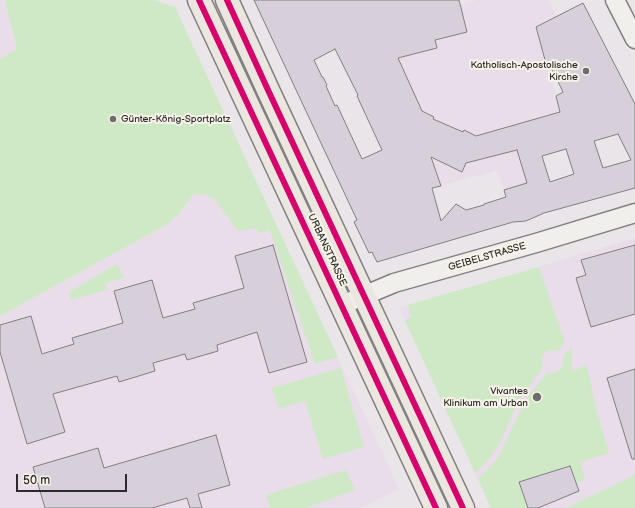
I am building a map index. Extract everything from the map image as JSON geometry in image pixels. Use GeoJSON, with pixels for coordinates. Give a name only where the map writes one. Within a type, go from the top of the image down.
{"type":"FeatureCollection","features":[{"type":"Feature","properties":{"kind":"main road","name":"URBANSTRASSE"},"geometry":{"type":"LineString","coordinates":[[199,0],[436,508]]}},
{"type":"Feature","properties":{"kind":"main road","name":"URBANSTRASSE"},"geometry":{"type":"LineString","coordinates":[[227,0],[463,508]]}},
{"type":"Feature","properties":{"kind":"street"},"geometry":{"type":"LineString","coordinates":[[615,0],[635,39]]}},
{"type":"Feature","properties":{"kind":"street","name":"GEIBELSTRASSE"},"geometry":{"type":"LineString","coordinates":[[342,306],[394,283],[635,213]]}},
{"type":"Feature","properties":{"kind":"shaded area"},"geometry":{"type":"Polygon","coordinates":[[[0,0],[5,0],[17,50],[0,59],[0,0]]]}},
{"type":"Feature","properties":{"kind":"shaded area"},"geometry":{"type":"Polygon","coordinates":[[[477,0],[548,0],[557,17],[536,28],[571,148],[529,161],[544,213],[526,221],[520,222],[507,198],[498,170],[432,188],[411,179],[393,50],[413,55],[437,48],[435,40],[467,32],[460,5],[477,0]]]}},
{"type":"Feature","properties":{"kind":"shaded area"},"geometry":{"type":"Polygon","coordinates":[[[200,183],[274,221],[399,489],[361,508],[0,508],[0,316],[166,225],[186,206],[200,183]]]}},
{"type":"Feature","properties":{"kind":"shaded area","name":"Vivantes Klinikum am Urban"},"geometry":{"type":"Polygon","coordinates":[[[635,238],[635,508],[491,508],[399,308],[635,238]]]}},
{"type":"Feature","properties":{"kind":"green space","name":"Günter-König-Sportplatz"},"geometry":{"type":"Polygon","coordinates":[[[5,0],[154,0],[175,7],[338,357],[315,364],[270,230],[260,233],[256,228],[238,231],[216,201],[207,195],[194,194],[178,215],[166,225],[0,316],[0,59],[17,49],[5,0]]]}},
{"type":"Feature","properties":{"kind":"green space"},"geometry":{"type":"Polygon","coordinates":[[[258,87],[344,273],[342,274],[316,219],[303,201],[250,90],[258,87]]]}},
{"type":"Feature","properties":{"kind":"green space"},"geometry":{"type":"Polygon","coordinates":[[[117,264],[124,277],[105,284],[107,290],[71,300],[69,292],[117,264]]]}},
{"type":"Feature","properties":{"kind":"green space"},"geometry":{"type":"Polygon","coordinates":[[[539,267],[565,342],[558,351],[549,350],[543,354],[541,361],[543,367],[520,399],[497,448],[484,465],[475,473],[405,321],[411,317],[408,305],[539,267]]]}},
{"type":"Feature","properties":{"kind":"green space"},"geometry":{"type":"Polygon","coordinates":[[[572,347],[572,372],[586,365],[609,453],[580,462],[585,480],[576,483],[570,466],[519,482],[528,508],[491,508],[478,479],[495,462],[502,451],[529,395],[548,372],[554,373],[562,368],[564,361],[563,356],[572,347]]]}},
{"type":"Feature","properties":{"kind":"green space"},"geometry":{"type":"Polygon","coordinates":[[[341,368],[364,447],[323,459],[305,401],[279,409],[272,388],[341,368]]]}},
{"type":"Feature","properties":{"kind":"green space"},"geometry":{"type":"Polygon","coordinates":[[[392,371],[456,508],[444,508],[382,376],[392,371]]]}},
{"type":"Feature","properties":{"kind":"green space"},"geometry":{"type":"Polygon","coordinates":[[[346,470],[355,490],[306,508],[270,508],[266,495],[346,470]]]}},
{"type":"Feature","properties":{"kind":"green space"},"geometry":{"type":"Polygon","coordinates":[[[635,475],[635,508],[565,508],[570,506],[635,475]]]}},
{"type":"Feature","properties":{"kind":"building"},"geometry":{"type":"Polygon","coordinates":[[[254,0],[459,0],[467,32],[435,40],[437,48],[398,58],[422,111],[434,117],[433,119],[476,136],[560,112],[556,96],[563,92],[550,65],[547,67],[536,27],[583,3],[635,104],[635,188],[544,213],[526,221],[513,222],[377,262],[372,252],[369,253],[354,222],[357,220],[254,0]],[[335,49],[314,60],[362,159],[382,150],[357,96],[358,95],[335,49]],[[618,134],[594,141],[603,168],[631,160],[618,134]],[[566,149],[542,156],[550,182],[574,174],[566,149]],[[517,150],[466,163],[462,172],[431,157],[441,186],[432,188],[441,221],[456,204],[466,210],[484,205],[506,197],[504,190],[527,183],[517,150]]]}},
{"type":"Feature","properties":{"kind":"building"},"geometry":{"type":"Polygon","coordinates":[[[273,245],[307,362],[269,373],[257,332],[217,345],[218,351],[187,360],[185,354],[153,363],[155,371],[119,382],[117,376],[53,394],[65,432],[27,444],[0,352],[0,325],[31,316],[42,354],[74,344],[72,338],[123,323],[114,291],[152,280],[163,318],[195,309],[193,303],[244,288],[235,256],[273,245]]]}},
{"type":"Feature","properties":{"kind":"building"},"geometry":{"type":"Polygon","coordinates":[[[635,245],[635,314],[591,327],[576,278],[586,275],[581,260],[635,245]]]}},
{"type":"Feature","properties":{"kind":"building"},"geometry":{"type":"Polygon","coordinates":[[[635,369],[635,459],[632,459],[607,378],[635,369]]]}},
{"type":"Feature","properties":{"kind":"building"},"geometry":{"type":"Polygon","coordinates":[[[216,435],[230,485],[198,494],[202,508],[190,508],[187,498],[152,508],[45,508],[33,467],[98,448],[104,468],[216,435]]]}},
{"type":"Feature","properties":{"kind":"building"},"geometry":{"type":"Polygon","coordinates":[[[570,466],[579,491],[538,508],[528,508],[519,482],[570,466]]]}},
{"type":"Feature","properties":{"kind":"cycle path"},"geometry":{"type":"LineString","coordinates":[[199,0],[436,508]]}},
{"type":"Feature","properties":{"kind":"cycle path"},"geometry":{"type":"LineString","coordinates":[[227,0],[463,508]]}},
{"type":"Feature","properties":{"kind":"place","name":"Katholisch-Apostolische Kirche"},"geometry":{"type":"Point","coordinates":[586,71]}},
{"type":"Feature","properties":{"kind":"place","name":"Günter-König-Sportplatz"},"geometry":{"type":"Point","coordinates":[113,119]}},
{"type":"Feature","properties":{"kind":"place","name":"Vivantes Klinikum am Urban"},"geometry":{"type":"Point","coordinates":[537,397]}}]}
